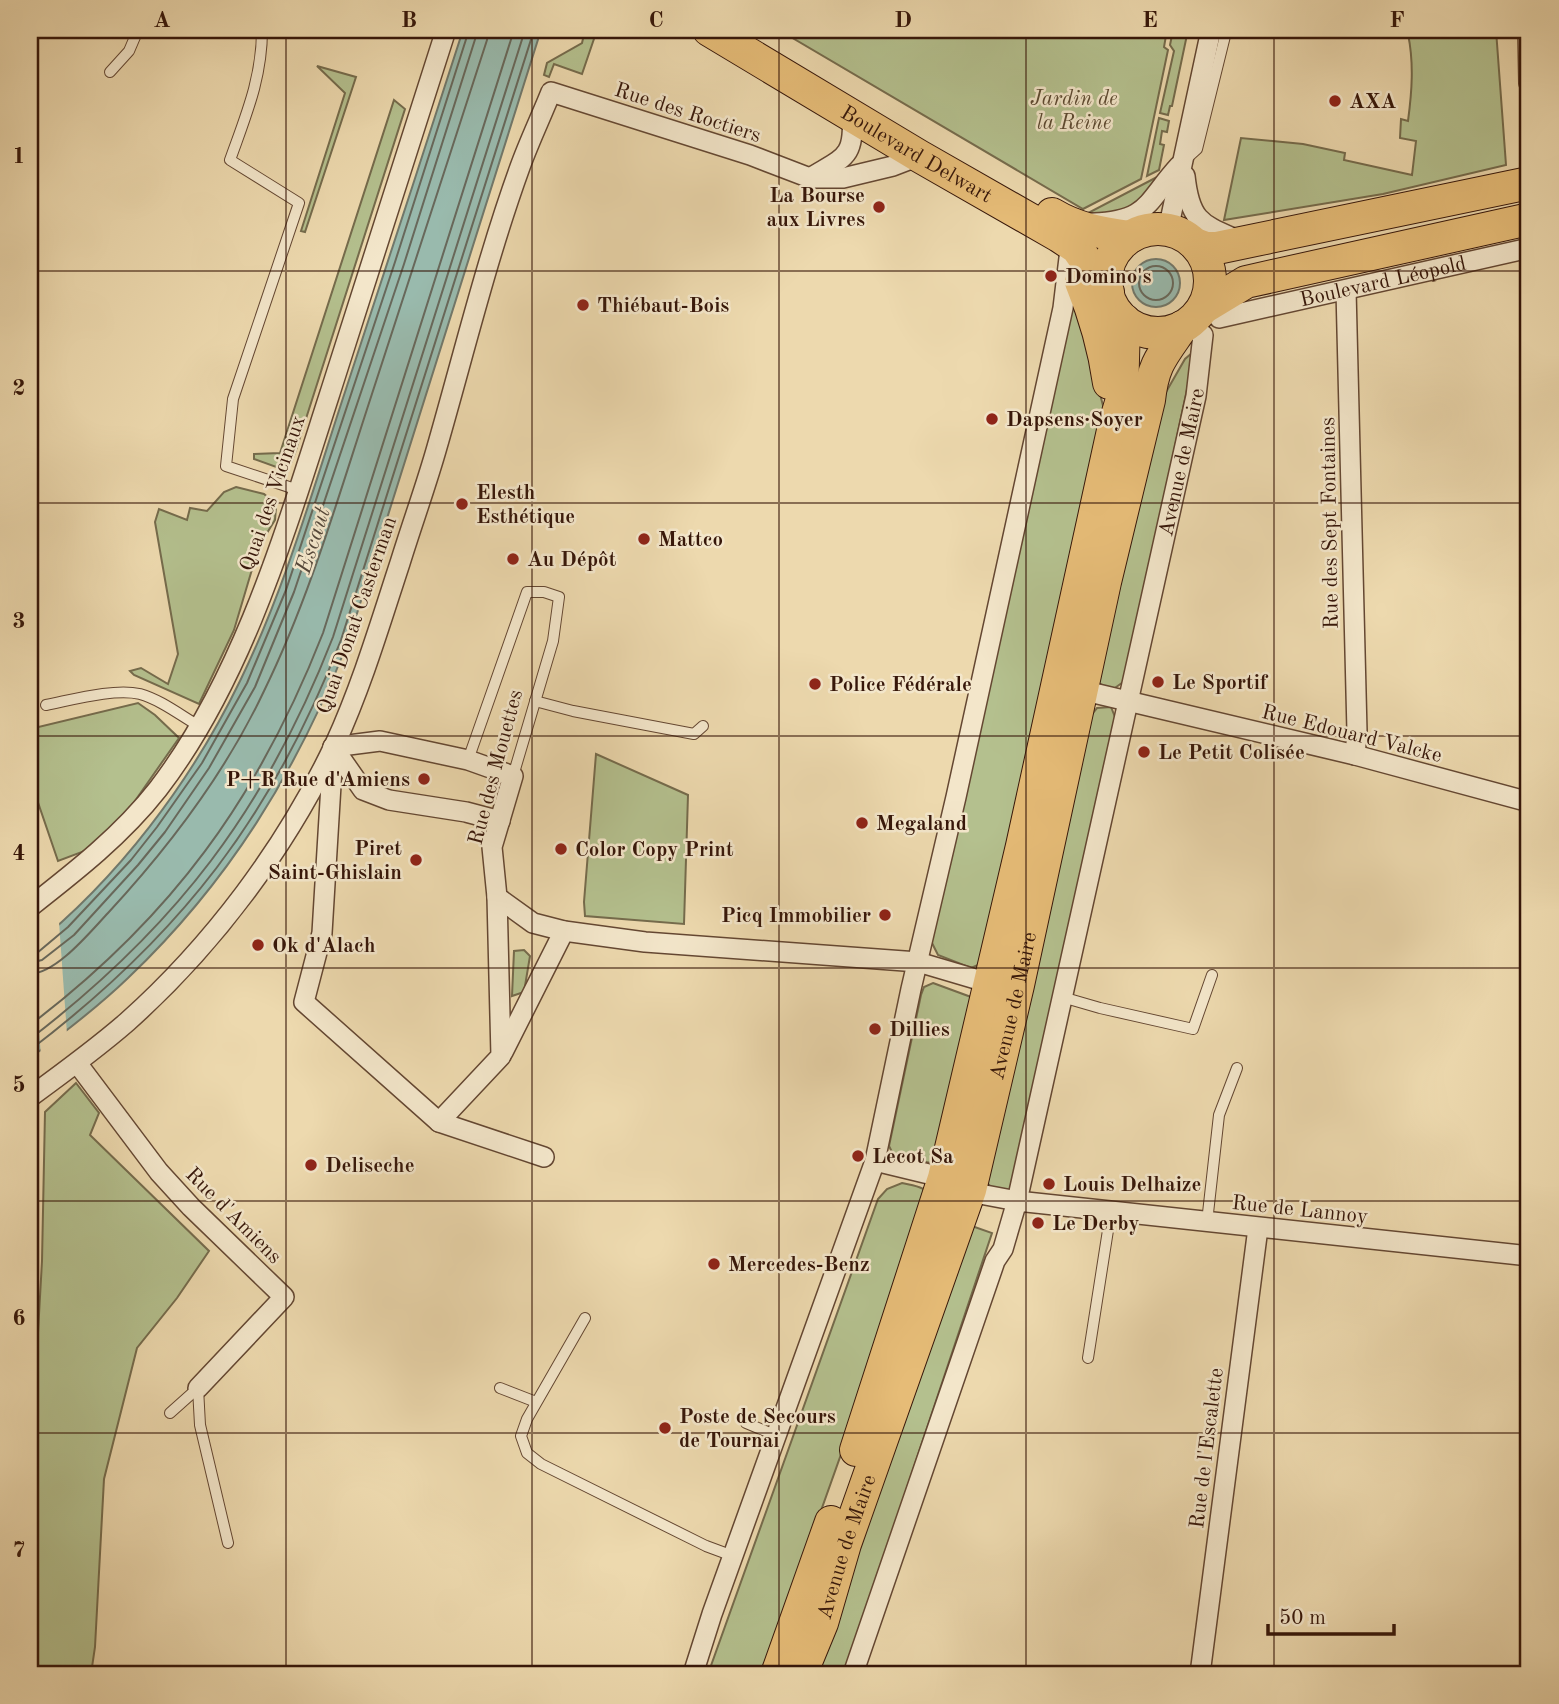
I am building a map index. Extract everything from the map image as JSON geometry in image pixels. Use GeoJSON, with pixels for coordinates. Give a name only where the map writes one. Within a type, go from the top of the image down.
{"type":"FeatureCollection","features":[{"type":"Feature","properties":{"kind":"main road","name":"Boulevard Delwart"},"geometry":{"type":"LineString","coordinates":[[709,30],[919,156],[1065,239],[1093,232],[1130,237]]}},
{"type":"Feature","properties":{"kind":"main road","name":"Boulevard Delwart"},"geometry":{"type":"LineString","coordinates":[[745,30],[871,103],[1065,239],[1077,248],[1108,292]]}},
{"type":"Feature","properties":{"kind":"main road"},"geometry":{"type":"LineString","coordinates":[[1182,237],[1205,258],[1210,275],[1209,292],[1200,322],[1137,328],[1124,320],[1114,308],[1106,276],[1118,247],[1130,237],[1155,229],[1182,237],[1206,248],[1217,248],[1529,183]]}},
{"type":"Feature","properties":{"kind":"main road","name":"Boulevard Léopold"},"geometry":{"type":"LineString","coordinates":[[1149,400],[1179,358],[1200,322],[1246,282],[1528,234]]}},
{"type":"Feature","properties":{"kind":"main road"},"geometry":{"type":"LineString","coordinates":[[1065,239],[1095,314],[1103,345],[1114,426]]}},
{"type":"Feature","properties":{"kind":"main road","name":"Avenue de Maire"},"geometry":{"type":"LineString","coordinates":[[777,1674],[867,1417],[960,1175],[1022,846],[1122,399],[1124,320]]}},
{"type":"Feature","properties":{"kind":"main road","name":"Avenue de Maire"},"geometry":{"type":"LineString","coordinates":[[801,1674],[822,1623],[1018,985],[1081,690],[1149,400]]}},
{"type":"Feature","properties":{"kind":"street","name":"Quai des Vicinaux"},"geometry":{"type":"LineString","coordinates":[[30,907],[77,871],[120,832],[158,789],[199,726],[230,667],[250,623],[298,490],[446,30]]}},
{"type":"Feature","properties":{"kind":"street"},"geometry":{"type":"LineString","coordinates":[[693,1674],[775,1435],[875,1161],[1063,308],[1065,239],[1109,222],[1140,214],[1159,193],[1177,162],[1211,30]]}},
{"type":"Feature","properties":{"kind":"street"},"geometry":{"type":"LineString","coordinates":[[1528,30],[1529,83]]}},
{"type":"Feature","properties":{"kind":"street","name":"Rue des Roctiers"},"geometry":{"type":"LineString","coordinates":[[551,92],[750,155],[810,178],[843,178],[893,166],[919,156]]}},
{"type":"Feature","properties":{"kind":"street","name":"Quai Donat Casterman"},"geometry":{"type":"LineString","coordinates":[[30,1097],[127,1022],[167,984],[212,933],[259,872],[286,831],[333,747],[359,688],[437,448],[464,346],[520,167],[551,92]]}},
{"type":"Feature","properties":{"kind":"street"},"geometry":{"type":"LineString","coordinates":[[810,178],[845,156],[853,139],[852,115]]}},
{"type":"Feature","properties":{"kind":"street"},"geometry":{"type":"LineString","coordinates":[[1177,162],[1182,237]]}},
{"type":"Feature","properties":{"kind":"street"},"geometry":{"type":"LineString","coordinates":[[1177,162],[1188,202],[1198,220],[1243,243]]}},
{"type":"Feature","properties":{"kind":"street","name":"Boulevard Léopold"},"geometry":{"type":"LineString","coordinates":[[1200,322],[1346,290],[1528,234]]}},
{"type":"Feature","properties":{"kind":"street","name":"Rue des Sept Fontaines"},"geometry":{"type":"LineString","coordinates":[[1346,290],[1357,732],[1355,755]]}},
{"type":"Feature","properties":{"kind":"street","name":"Avenue de Maire"},"geometry":{"type":"LineString","coordinates":[[853,1674],[995,1261],[1003,1250],[1017,1200],[1199,385],[1200,322]]}},
{"type":"Feature","properties":{"kind":"street","name":"Rue Edouard Valcke"},"geometry":{"type":"LineString","coordinates":[[1081,690],[1355,755],[1529,802]]}},
{"type":"Feature","properties":{"kind":"street"},"geometry":{"type":"LineString","coordinates":[[333,747],[380,741],[468,760],[513,776]]}},
{"type":"Feature","properties":{"kind":"street"},"geometry":{"type":"LineString","coordinates":[[333,747],[363,790],[389,800],[466,811],[500,821]]}},
{"type":"Feature","properties":{"kind":"street"},"geometry":{"type":"LineString","coordinates":[[333,747],[322,933],[304,1002],[439,1122],[544,1157]]}},
{"type":"Feature","properties":{"kind":"street","name":"Rue des Mouettes"},"geometry":{"type":"LineString","coordinates":[[497,897],[492,847],[513,776]]}},
{"type":"Feature","properties":{"kind":"street"},"geometry":{"type":"LineString","coordinates":[[497,897],[533,923],[564,931],[645,942],[918,962]]}},
{"type":"Feature","properties":{"kind":"street"},"geometry":{"type":"LineString","coordinates":[[497,897],[501,1056]]}},
{"type":"Feature","properties":{"kind":"street"},"geometry":{"type":"LineString","coordinates":[[439,1122],[501,1056],[564,931]]}},
{"type":"Feature","properties":{"kind":"street","name":"Avenue de Maire"},"geometry":{"type":"LineString","coordinates":[[918,962],[995,995]]}},
{"type":"Feature","properties":{"kind":"street","name":"Rue d'Amiens"},"geometry":{"type":"LineString","coordinates":[[77,1063],[159,1172],[284,1297],[198,1388]]}},
{"type":"Feature","properties":{"kind":"street","name":"Rue de Lannoy"},"geometry":{"type":"LineString","coordinates":[[875,1161],[960,1175],[1017,1200],[1529,1256]]}},
{"type":"Feature","properties":{"kind":"street","name":"Rue de l'Escalette"},"geometry":{"type":"LineString","coordinates":[[1200,1674],[1258,1228]]}},
{"type":"Feature","properties":{"kind":"lane"},"geometry":{"type":"LineString","coordinates":[[110,72],[129,51],[138,30]]}},
{"type":"Feature","properties":{"kind":"lane"},"geometry":{"type":"LineString","coordinates":[[262,30],[262,54],[255,92],[230,160],[299,203],[233,398],[226,466],[298,490]]}},
{"type":"Feature","properties":{"kind":"lane"},"geometry":{"type":"LineString","coordinates":[[1177,162],[1203,30]]}},
{"type":"Feature","properties":{"kind":"lane"},"geometry":{"type":"LineString","coordinates":[[1177,162],[1197,149],[1225,36],[1224,30]]}},
{"type":"Feature","properties":{"kind":"lane"},"geometry":{"type":"LineString","coordinates":[[1143,369],[1200,322]]}},
{"type":"Feature","properties":{"kind":"lane","name":"Rue des Mouettes"},"geometry":{"type":"LineString","coordinates":[[468,760],[527,592],[544,592],[559,597],[553,641],[513,776]]}},
{"type":"Feature","properties":{"kind":"lane"},"geometry":{"type":"LineString","coordinates":[[46,705],[122,692],[140,694],[199,726]]}},
{"type":"Feature","properties":{"kind":"lane"},"geometry":{"type":"LineString","coordinates":[[535,701],[694,734],[703,726]]}},
{"type":"Feature","properties":{"kind":"lane"},"geometry":{"type":"LineString","coordinates":[[1062,997],[1193,1030],[1212,975]]}},
{"type":"Feature","properties":{"kind":"lane"},"geometry":{"type":"LineString","coordinates":[[972,1132],[995,995]]}},
{"type":"Feature","properties":{"kind":"lane"},"geometry":{"type":"LineString","coordinates":[[1207,1222],[1219,1115],[1237,1068]]}},
{"type":"Feature","properties":{"kind":"lane"},"geometry":{"type":"LineString","coordinates":[[1088,1358],[1111,1210]]}},
{"type":"Feature","properties":{"kind":"lane"},"geometry":{"type":"LineString","coordinates":[[585,1318],[536,1402],[521,1436],[527,1453],[541,1464],[706,1546],[733,1556]]}},
{"type":"Feature","properties":{"kind":"lane"},"geometry":{"type":"LineString","coordinates":[[170,1413],[198,1388]]}},
{"type":"Feature","properties":{"kind":"lane"},"geometry":{"type":"LineString","coordinates":[[198,1388],[200,1425],[228,1543]]}},
{"type":"Feature","properties":{"kind":"lane"},"geometry":{"type":"LineString","coordinates":[[500,1388],[536,1402]]}},
{"type":"Feature","properties":{"kind":"lane"},"geometry":{"type":"LineString","coordinates":[[746,1423],[775,1435]]}},
{"type":"Feature","properties":{"kind":"green space"},"geometry":{"type":"Polygon","coordinates":[[[585,30],[597,30],[582,74],[554,64],[549,77],[544,75],[547,63],[582,43],[585,30]]]}},
{"type":"Feature","properties":{"kind":"green space","name":"Jardin de la Reine"},"geometry":{"type":"Polygon","coordinates":[[[779,30],[1167,30],[1164,47],[1168,50],[1141,179],[1083,209],[779,30]]]}},
{"type":"Feature","properties":{"kind":"green space"},"geometry":{"type":"Polygon","coordinates":[[[1173,30],[1188,30],[1168,115],[1160,113],[1174,51],[1170,45],[1173,30]]]}},
{"type":"Feature","properties":{"kind":"green space"},"geometry":{"type":"Polygon","coordinates":[[[1496,30],[1506,165],[1383,194],[1224,220],[1241,138],[1303,144],[1345,153],[1344,160],[1412,175],[1416,141],[1400,138],[1401,119],[1408,121],[1411,99],[1412,66],[1408,34],[1496,30]]]}},
{"type":"Feature","properties":{"kind":"green space"},"geometry":{"type":"Polygon","coordinates":[[[317,66],[356,77],[305,232],[301,231],[345,93],[317,66]]]}},
{"type":"Feature","properties":{"kind":"green space"},"geometry":{"type":"Polygon","coordinates":[[[394,100],[405,109],[295,453],[291,463],[279,468],[254,459],[254,454],[280,453],[394,100]]]}},
{"type":"Feature","properties":{"kind":"green space"},"geometry":{"type":"Polygon","coordinates":[[[1159,118],[1169,121],[1167,132],[1162,131],[1160,144],[1164,145],[1159,170],[1147,176],[1159,118]]]}},
{"type":"Feature","properties":{"kind":"green space"},"geometry":{"type":"Polygon","coordinates":[[[1161,175],[1140,203],[1105,216],[1088,213],[1161,175]]]}},
{"type":"Feature","properties":{"kind":"green space"},"geometry":{"type":"Polygon","coordinates":[[[1074,295],[1106,417],[985,962],[971,968],[938,955],[931,941],[1074,295]]]}},
{"type":"Feature","properties":{"kind":"green space"},"geometry":{"type":"Polygon","coordinates":[[[1192,353],[1194,356],[1126,680],[1112,690],[1098,683],[1162,399],[1185,359],[1192,353]]]}},
{"type":"Feature","properties":{"kind":"green space"},"geometry":{"type":"Polygon","coordinates":[[[236,487],[264,494],[276,507],[275,520],[259,546],[234,630],[199,704],[130,671],[141,668],[168,684],[178,654],[155,522],[159,509],[187,520],[190,508],[207,511],[224,492],[236,487]]]}},
{"type":"Feature","properties":{"kind":"green space"},"geometry":{"type":"Polygon","coordinates":[[[138,703],[179,738],[130,808],[90,849],[58,861],[30,779],[30,729],[138,703]]]}},
{"type":"Feature","properties":{"kind":"green space"},"geometry":{"type":"Polygon","coordinates":[[[1111,707],[1115,717],[1010,1190],[998,1191],[991,1188],[984,1177],[1083,725],[1097,708],[1111,707]]]}},
{"type":"Feature","properties":{"kind":"green space"},"geometry":{"type":"Polygon","coordinates":[[[596,754],[688,795],[684,924],[585,916],[596,754]]]}},
{"type":"Feature","properties":{"kind":"green space"},"geometry":{"type":"Polygon","coordinates":[[[524,950],[530,956],[524,992],[512,996],[514,951],[524,950]]]}},
{"type":"Feature","properties":{"kind":"green space"},"geometry":{"type":"Polygon","coordinates":[[[933,983],[971,997],[941,1158],[931,1163],[894,1156],[889,1146],[921,995],[924,987],[933,983]]]}},
{"type":"Feature","properties":{"kind":"green space"},"geometry":{"type":"Polygon","coordinates":[[[76,1083],[99,1113],[90,1135],[209,1251],[177,1298],[137,1348],[104,1479],[95,1647],[91,1674],[30,1674],[30,1427],[42,1261],[45,1112],[76,1083]]]}},
{"type":"Feature","properties":{"kind":"green space"},"geometry":{"type":"Polygon","coordinates":[[[902,1183],[924,1190],[931,1201],[763,1674],[708,1674],[878,1199],[887,1189],[902,1183]]]}},
{"type":"Feature","properties":{"kind":"green space"},"geometry":{"type":"Polygon","coordinates":[[[969,1225],[992,1233],[845,1674],[810,1674],[969,1225]]]}},
{"type":"Feature","properties":{"kind":"water","name":"Escaut"},"geometry":{"type":"Polygon","coordinates":[[[463,30],[541,30],[348,642],[328,690],[283,780],[229,864],[198,903],[117,989],[30,1058],[30,949],[93,892],[150,827],[175,792],[221,719],[271,611],[463,30]]]}},
{"type":"Feature","properties":{"kind":"water"},"geometry":{"type":"Polygon","coordinates":[[[1156,259],[1173,266],[1180,283],[1173,300],[1156,307],[1139,300],[1132,283],[1139,266],[1156,259]]]}},
{"type":"Feature","properties":{"kind":"pier"},"geometry":{"type":"Polygon","coordinates":[[[59,922],[67,1034],[41,1055],[31,944],[59,922]]]}},
{"type":"Feature","properties":{"kind":"railway"},"geometry":{"type":"LineString","coordinates":[[30,1098],[33,1209],[30,1320]]}},
{"type":"Feature","properties":{"kind":"place","name":"AXA"},"geometry":{"type":"Point","coordinates":[1335,101]}},
{"type":"Feature","properties":{"kind":"place","name":"La Bourse aux Livres"},"geometry":{"type":"Point","coordinates":[879,207]}},
{"type":"Feature","properties":{"kind":"place","name":"Domino's"},"geometry":{"type":"Point","coordinates":[1051,276]}},
{"type":"Feature","properties":{"kind":"place","name":"Thiébaut-Bois"},"geometry":{"type":"Point","coordinates":[583,305]}},
{"type":"Feature","properties":{"kind":"place","name":"Dapsens·Soyer"},"geometry":{"type":"Point","coordinates":[992,419]}},
{"type":"Feature","properties":{"kind":"place","name":"Elesth Esthétique"},"geometry":{"type":"Point","coordinates":[462,504]}},
{"type":"Feature","properties":{"kind":"place","name":"Mattco"},"geometry":{"type":"Point","coordinates":[644,539]}},
{"type":"Feature","properties":{"kind":"place","name":"Au Dépôt"},"geometry":{"type":"Point","coordinates":[513,559]}},
{"type":"Feature","properties":{"kind":"place","name":"Le Sportif"},"geometry":{"type":"Point","coordinates":[1158,682]}},
{"type":"Feature","properties":{"kind":"place","name":"Police Fédérale"},"geometry":{"type":"Point","coordinates":[815,684]}},
{"type":"Feature","properties":{"kind":"place","name":"Le Petit Colisée"},"geometry":{"type":"Point","coordinates":[1144,752]}},
{"type":"Feature","properties":{"kind":"place","name":"P+R Rue d'Amiens"},"geometry":{"type":"Point","coordinates":[424,779]}},
{"type":"Feature","properties":{"kind":"place","name":"Megaland"},"geometry":{"type":"Point","coordinates":[862,823]}},
{"type":"Feature","properties":{"kind":"place","name":"Color Copy Print"},"geometry":{"type":"Point","coordinates":[561,849]}},
{"type":"Feature","properties":{"kind":"place","name":"Piret Saint-Ghislain"},"geometry":{"type":"Point","coordinates":[416,860]}},
{"type":"Feature","properties":{"kind":"place","name":"Picq Immobilier"},"geometry":{"type":"Point","coordinates":[885,915]}},
{"type":"Feature","properties":{"kind":"place","name":"Ok d'Alach"},"geometry":{"type":"Point","coordinates":[258,945]}},
{"type":"Feature","properties":{"kind":"place","name":"Dillies"},"geometry":{"type":"Point","coordinates":[875,1029]}},
{"type":"Feature","properties":{"kind":"place","name":"Lecot Sa"},"geometry":{"type":"Point","coordinates":[858,1156]}},
{"type":"Feature","properties":{"kind":"place","name":"Deliseche"},"geometry":{"type":"Point","coordinates":[311,1165]}},
{"type":"Feature","properties":{"kind":"place","name":"Louis Delhaize"},"geometry":{"type":"Point","coordinates":[1049,1184]}},
{"type":"Feature","properties":{"kind":"place","name":"Le Derby"},"geometry":{"type":"Point","coordinates":[1038,1223]}},
{"type":"Feature","properties":{"kind":"place","name":"Mercedes-Benz"},"geometry":{"type":"Point","coordinates":[714,1264]}},
{"type":"Feature","properties":{"kind":"place","name":"Poste de Secours de Tournai"},"geometry":{"type":"Point","coordinates":[665,1428]}}]}
